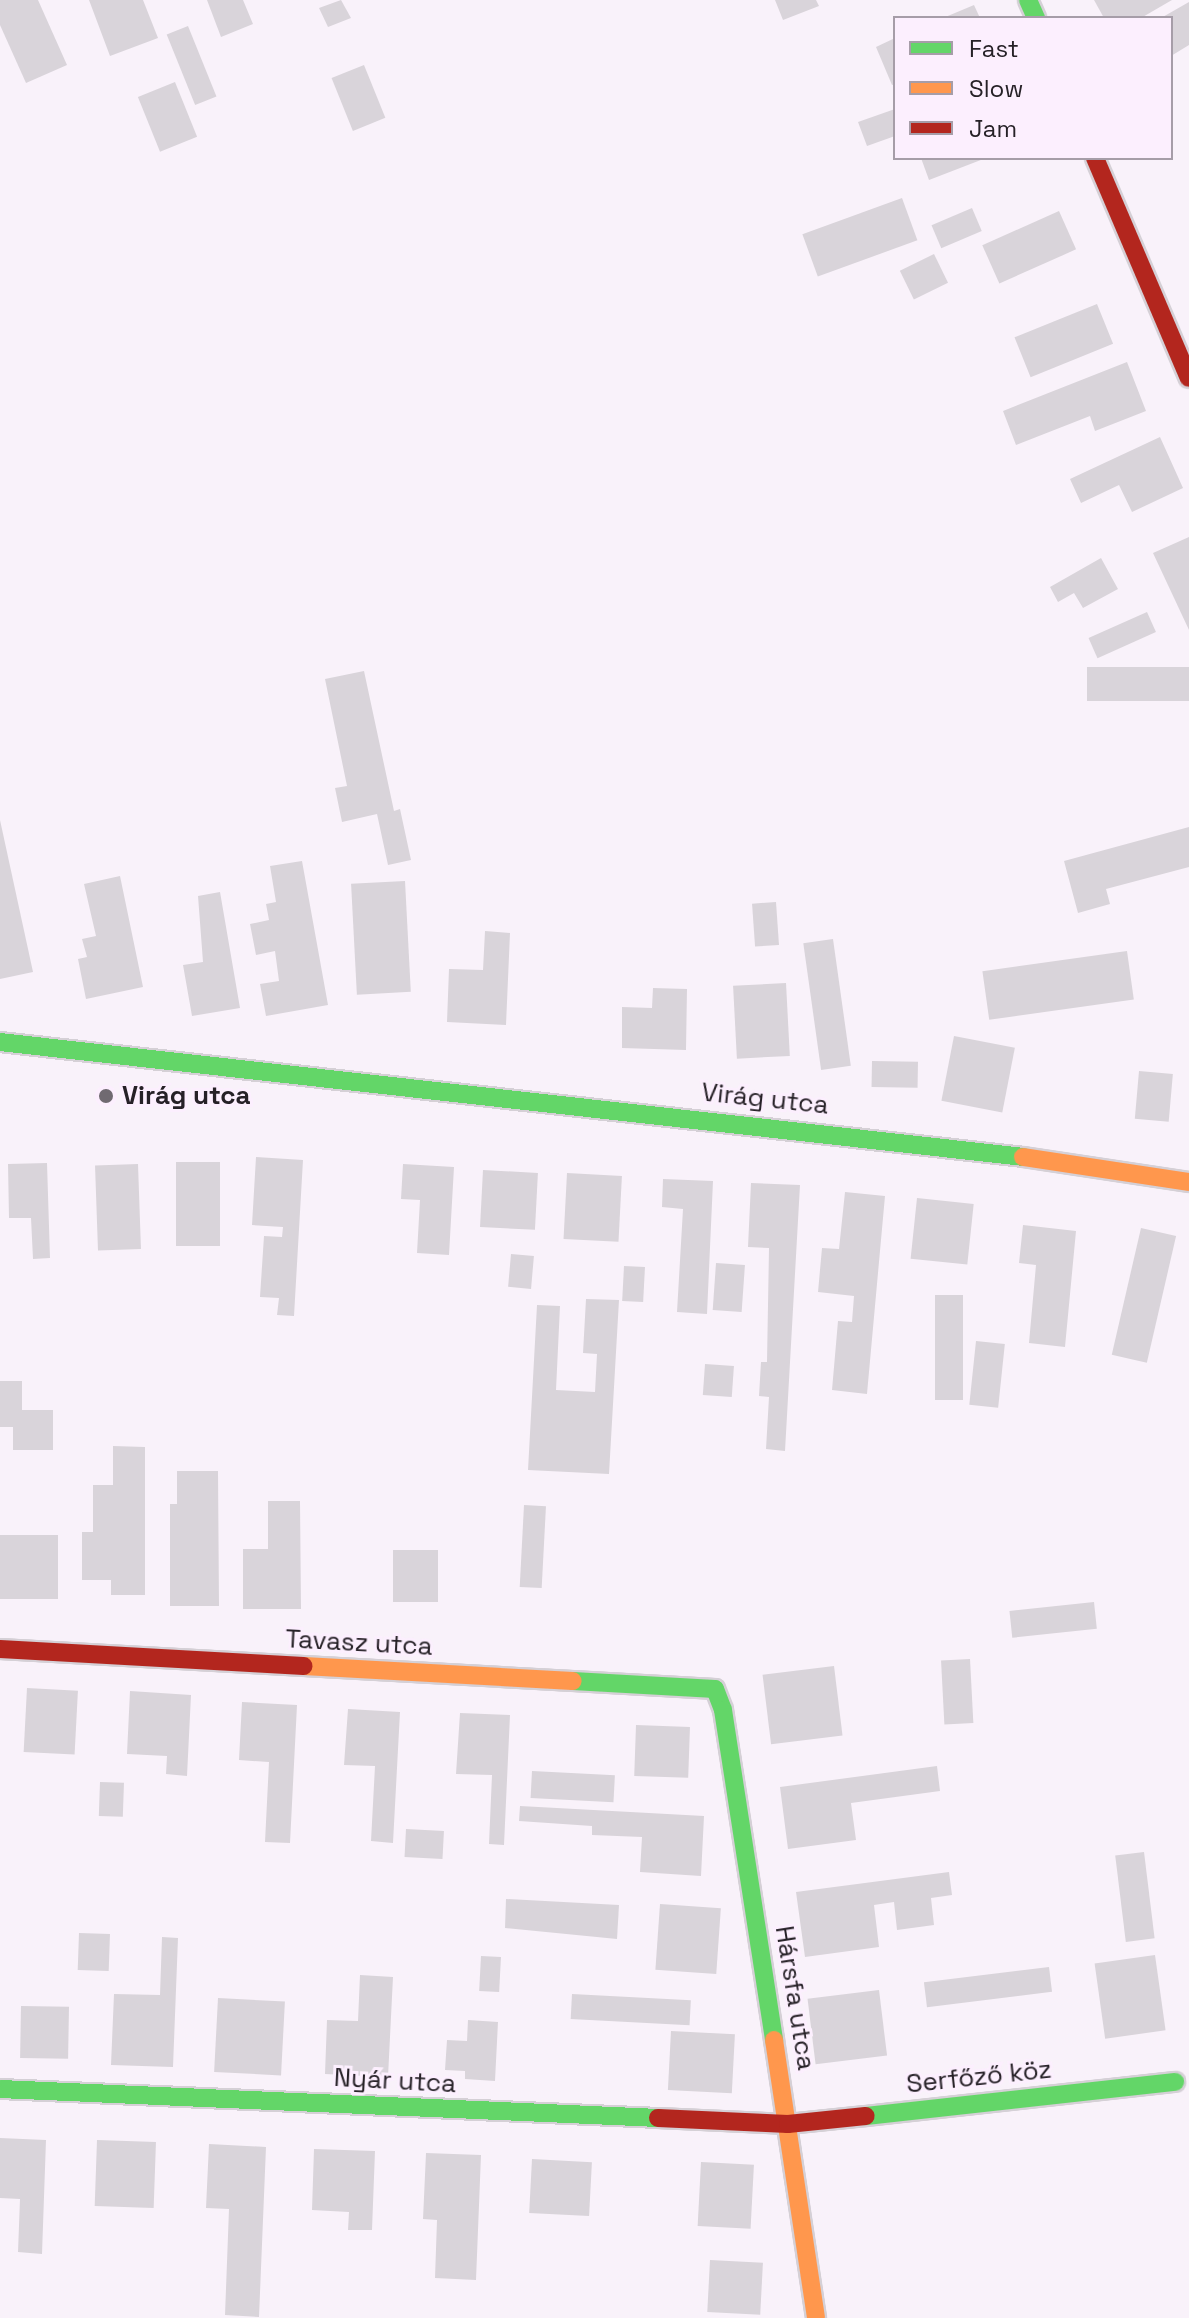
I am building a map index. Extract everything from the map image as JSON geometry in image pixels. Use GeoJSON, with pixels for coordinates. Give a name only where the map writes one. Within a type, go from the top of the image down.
{"type":"FeatureCollection","features":[{"type":"Feature","properties":{"kind":"street"},"geometry":{"type":"LineString","coordinates":[[1096,160],[1189,378]]}},
{"type":"Feature","properties":{"kind":"street","name":"Virág utca"},"geometry":{"type":"LineString","coordinates":[[0,1042],[928,1143],[1189,1182]]}},
{"type":"Feature","properties":{"kind":"street","name":"Tavasz utca"},"geometry":{"type":"LineString","coordinates":[[0,1649],[715,1689]]}},
{"type":"Feature","properties":{"kind":"street","name":"Hársfa utca"},"geometry":{"type":"LineString","coordinates":[[715,1689],[723,1710],[816,2318]]}},
{"type":"Feature","properties":{"kind":"street","name":"Serfőző köz"},"geometry":{"type":"LineString","coordinates":[[788,2124],[1175,2082]]}},
{"type":"Feature","properties":{"kind":"street","name":"Nyár utca"},"geometry":{"type":"LineString","coordinates":[[0,2089],[788,2124]]}},
{"type":"Feature","properties":{"kind":"building"},"geometry":{"type":"Polygon","coordinates":[[[0,0],[38,0],[67,65],[26,83],[0,25],[0,0]]]}},
{"type":"Feature","properties":{"kind":"building"},"geometry":{"type":"Polygon","coordinates":[[[89,0],[143,0],[158,38],[110,56],[89,0]]]}},
{"type":"Feature","properties":{"kind":"building"},"geometry":{"type":"Polygon","coordinates":[[[207,0],[243,0],[253,24],[221,37],[207,0]]]}},
{"type":"Feature","properties":{"kind":"building"},"geometry":{"type":"Polygon","coordinates":[[[341,0],[351,18],[328,27],[319,8],[341,0]]]}},
{"type":"Feature","properties":{"kind":"building"},"geometry":{"type":"Polygon","coordinates":[[[775,0],[816,0],[819,6],[783,20],[775,0]]]}},
{"type":"Feature","properties":{"kind":"building"},"geometry":{"type":"Polygon","coordinates":[[[1094,0],[1172,0],[1144,16],[1103,16],[1094,0]]]}},
{"type":"Feature","properties":{"kind":"building"},"geometry":{"type":"Polygon","coordinates":[[[1189,2],[1189,45],[1173,55],[1173,16],[1164,16],[1189,2]]]}},
{"type":"Feature","properties":{"kind":"building"},"geometry":{"type":"Polygon","coordinates":[[[974,5],[979,16],[948,16],[974,5]]]}},
{"type":"Feature","properties":{"kind":"building"},"geometry":{"type":"Polygon","coordinates":[[[188,26],[216,96],[195,105],[167,35],[188,26]]]}},
{"type":"Feature","properties":{"kind":"building"},"geometry":{"type":"Polygon","coordinates":[[[893,39],[893,85],[892,85],[876,47],[893,39]]]}},
{"type":"Feature","properties":{"kind":"building"},"geometry":{"type":"Polygon","coordinates":[[[364,65],[385,118],[353,131],[332,78],[364,65]]]}},
{"type":"Feature","properties":{"kind":"building"},"geometry":{"type":"Polygon","coordinates":[[[175,82],[197,137],[160,152],[138,97],[175,82]]]}},
{"type":"Feature","properties":{"kind":"building"},"geometry":{"type":"Polygon","coordinates":[[[893,110],[893,137],[867,146],[858,122],[893,110]]]}},
{"type":"Feature","properties":{"kind":"building"},"geometry":{"type":"Polygon","coordinates":[[[922,160],[981,160],[929,180],[922,160]]]}},
{"type":"Feature","properties":{"kind":"building"},"geometry":{"type":"Polygon","coordinates":[[[902,198],[917,240],[818,277],[802,234],[902,198]]]}},
{"type":"Feature","properties":{"kind":"building"},"geometry":{"type":"Polygon","coordinates":[[[972,208],[982,231],[941,248],[931,225],[972,208]]]}},
{"type":"Feature","properties":{"kind":"building"},"geometry":{"type":"Polygon","coordinates":[[[1059,211],[1076,249],[999,284],[982,245],[1059,211]]]}},
{"type":"Feature","properties":{"kind":"building"},"geometry":{"type":"Polygon","coordinates":[[[934,254],[948,283],[914,299],[900,271],[934,254]]]}},
{"type":"Feature","properties":{"kind":"building"},"geometry":{"type":"Polygon","coordinates":[[[1097,304],[1113,344],[1031,377],[1014,337],[1097,304]]]}},
{"type":"Feature","properties":{"kind":"building"},"geometry":{"type":"Polygon","coordinates":[[[1127,362],[1146,411],[1095,431],[1090,416],[1016,445],[1003,411],[1127,362]]]}},
{"type":"Feature","properties":{"kind":"building"},"geometry":{"type":"Polygon","coordinates":[[[1160,437],[1183,488],[1132,512],[1119,485],[1081,503],[1070,479],[1160,437]]]}},
{"type":"Feature","properties":{"kind":"building"},"geometry":{"type":"Polygon","coordinates":[[[1189,537],[1189,630],[1153,553],[1189,537]]]}},
{"type":"Feature","properties":{"kind":"building"},"geometry":{"type":"Polygon","coordinates":[[[1101,558],[1118,589],[1083,608],[1074,593],[1058,602],[1050,587],[1101,558]]]}},
{"type":"Feature","properties":{"kind":"building"},"geometry":{"type":"Polygon","coordinates":[[[1147,612],[1156,632],[1097,658],[1089,638],[1147,612]]]}},
{"type":"Feature","properties":{"kind":"building"},"geometry":{"type":"Polygon","coordinates":[[[1087,667],[1189,667],[1189,701],[1087,701],[1087,667]]]}},
{"type":"Feature","properties":{"kind":"building"},"geometry":{"type":"Polygon","coordinates":[[[364,671],[394,811],[400,809],[411,860],[388,865],[377,814],[342,822],[335,788],[347,786],[325,679],[364,671]]]}},
{"type":"Feature","properties":{"kind":"building"},"geometry":{"type":"Polygon","coordinates":[[[0,820],[33,972],[0,979],[0,820]]]}},
{"type":"Feature","properties":{"kind":"building"},"geometry":{"type":"Polygon","coordinates":[[[1189,827],[1189,867],[1106,889],[1110,904],[1078,913],[1064,861],[1189,827]]]}},
{"type":"Feature","properties":{"kind":"building"},"geometry":{"type":"Polygon","coordinates":[[[302,861],[328,1005],[266,1016],[260,984],[279,981],[275,951],[256,955],[250,924],[269,920],[266,904],[276,902],[270,866],[302,861]]]}},
{"type":"Feature","properties":{"kind":"building"},"geometry":{"type":"Polygon","coordinates":[[[120,876],[143,987],[86,999],[78,959],[87,957],[82,939],[96,936],[84,884],[120,876]]]}},
{"type":"Feature","properties":{"kind":"building"},"geometry":{"type":"Polygon","coordinates":[[[405,881],[411,992],[357,995],[351,884],[405,881]]]}},
{"type":"Feature","properties":{"kind":"building"},"geometry":{"type":"Polygon","coordinates":[[[220,892],[240,1008],[192,1016],[183,965],[203,962],[198,896],[220,892]]]}},
{"type":"Feature","properties":{"kind":"building"},"geometry":{"type":"Polygon","coordinates":[[[776,902],[779,945],[755,947],[752,904],[776,902]]]}},
{"type":"Feature","properties":{"kind":"building"},"geometry":{"type":"Polygon","coordinates":[[[485,931],[510,933],[506,1025],[447,1022],[449,969],[483,970],[485,931]]]}},
{"type":"Feature","properties":{"kind":"building"},"geometry":{"type":"Polygon","coordinates":[[[833,939],[851,1066],[821,1070],[803,943],[833,939]]]}},
{"type":"Feature","properties":{"kind":"building"},"geometry":{"type":"Polygon","coordinates":[[[1127,951],[1134,1000],[989,1020],[982,971],[1127,951]]]}},
{"type":"Feature","properties":{"kind":"building"},"geometry":{"type":"Polygon","coordinates":[[[786,983],[790,1056],[737,1059],[733,986],[786,983]]]}},
{"type":"Feature","properties":{"kind":"building"},"geometry":{"type":"Polygon","coordinates":[[[653,988],[687,989],[686,1050],[622,1048],[622,1007],[652,1008],[653,988]]]}},
{"type":"Feature","properties":{"kind":"building"},"geometry":{"type":"Polygon","coordinates":[[[954,1036],[1015,1048],[1002,1113],[941,1101],[954,1036]]]}},
{"type":"Feature","properties":{"kind":"building"},"geometry":{"type":"Polygon","coordinates":[[[872,1061],[918,1062],[918,1088],[872,1087],[872,1061]]]}},
{"type":"Feature","properties":{"kind":"building"},"geometry":{"type":"Polygon","coordinates":[[[1139,1071],[1173,1074],[1169,1122],[1135,1119],[1139,1071]]]}},
{"type":"Feature","properties":{"kind":"building"},"geometry":{"type":"Polygon","coordinates":[[[256,1157],[303,1160],[294,1316],[277,1315],[279,1298],[260,1297],[264,1236],[282,1237],[283,1227],[252,1225],[256,1157]]]}},
{"type":"Feature","properties":{"kind":"building"},"geometry":{"type":"Polygon","coordinates":[[[176,1162],[220,1162],[220,1246],[176,1246],[176,1162]]]}},
{"type":"Feature","properties":{"kind":"building"},"geometry":{"type":"Polygon","coordinates":[[[47,1163],[50,1258],[33,1259],[31,1218],[9,1218],[8,1164],[47,1163]]]}},
{"type":"Feature","properties":{"kind":"building"},"geometry":{"type":"Polygon","coordinates":[[[138,1164],[141,1249],[98,1250],[95,1166],[138,1164]]]}},
{"type":"Feature","properties":{"kind":"building"},"geometry":{"type":"Polygon","coordinates":[[[403,1164],[454,1167],[449,1255],[417,1253],[420,1200],[401,1199],[403,1164]]]}},
{"type":"Feature","properties":{"kind":"building"},"geometry":{"type":"Polygon","coordinates":[[[483,1170],[538,1173],[535,1230],[480,1227],[483,1170]]]}},
{"type":"Feature","properties":{"kind":"building"},"geometry":{"type":"Polygon","coordinates":[[[567,1173],[622,1176],[618,1242],[564,1239],[567,1173]]]}},
{"type":"Feature","properties":{"kind":"building"},"geometry":{"type":"Polygon","coordinates":[[[663,1179],[713,1181],[707,1314],[677,1312],[683,1209],[662,1207],[663,1179]]]}},
{"type":"Feature","properties":{"kind":"building"},"geometry":{"type":"Polygon","coordinates":[[[751,1183],[800,1185],[785,1451],[766,1449],[769,1397],[759,1396],[761,1362],[767,1362],[769,1248],[748,1247],[751,1183]]]}},
{"type":"Feature","properties":{"kind":"building"},"geometry":{"type":"Polygon","coordinates":[[[845,1192],[885,1196],[867,1394],[832,1390],[838,1321],[852,1322],[854,1296],[818,1292],[822,1248],[839,1249],[845,1192]]]}},
{"type":"Feature","properties":{"kind":"building"},"geometry":{"type":"Polygon","coordinates":[[[917,1198],[974,1204],[967,1265],[911,1259],[917,1198]]]}},
{"type":"Feature","properties":{"kind":"building"},"geometry":{"type":"Polygon","coordinates":[[[1023,1225],[1076,1231],[1065,1347],[1029,1343],[1036,1265],[1019,1263],[1023,1225]]]}},
{"type":"Feature","properties":{"kind":"building"},"geometry":{"type":"Polygon","coordinates":[[[1141,1228],[1176,1236],[1147,1363],[1112,1355],[1141,1228]]]}},
{"type":"Feature","properties":{"kind":"building"},"geometry":{"type":"Polygon","coordinates":[[[511,1254],[534,1256],[531,1289],[508,1287],[511,1254]]]}},
{"type":"Feature","properties":{"kind":"building"},"geometry":{"type":"Polygon","coordinates":[[[716,1263],[745,1265],[742,1312],[713,1310],[716,1263]]]}},
{"type":"Feature","properties":{"kind":"building"},"geometry":{"type":"Polygon","coordinates":[[[624,1266],[645,1267],[643,1302],[622,1301],[624,1266]]]}},
{"type":"Feature","properties":{"kind":"building"},"geometry":{"type":"Polygon","coordinates":[[[935,1295],[963,1295],[963,1400],[935,1400],[935,1295]]]}},
{"type":"Feature","properties":{"kind":"building"},"geometry":{"type":"Polygon","coordinates":[[[586,1299],[619,1300],[609,1474],[528,1470],[537,1305],[560,1306],[556,1390],[595,1392],[597,1354],[583,1353],[586,1299]]]}},
{"type":"Feature","properties":{"kind":"building"},"geometry":{"type":"Polygon","coordinates":[[[976,1341],[1005,1344],[998,1408],[969,1405],[976,1341]]]}},
{"type":"Feature","properties":{"kind":"building"},"geometry":{"type":"Polygon","coordinates":[[[705,1364],[734,1366],[732,1397],[703,1395],[705,1364]]]}},
{"type":"Feature","properties":{"kind":"building"},"geometry":{"type":"Polygon","coordinates":[[[0,1381],[22,1381],[22,1410],[53,1410],[53,1450],[13,1450],[13,1427],[0,1427],[0,1381]]]}},
{"type":"Feature","properties":{"kind":"building"},"geometry":{"type":"Polygon","coordinates":[[[113,1446],[145,1447],[145,1595],[111,1595],[111,1580],[82,1580],[82,1532],[93,1532],[93,1485],[113,1485],[113,1446]]]}},
{"type":"Feature","properties":{"kind":"building"},"geometry":{"type":"Polygon","coordinates":[[[177,1471],[218,1471],[219,1606],[170,1606],[170,1504],[177,1504],[177,1471]]]}},
{"type":"Feature","properties":{"kind":"building"},"geometry":{"type":"Polygon","coordinates":[[[268,1501],[300,1501],[301,1609],[243,1609],[243,1549],[268,1549],[268,1501]]]}},
{"type":"Feature","properties":{"kind":"building"},"geometry":{"type":"Polygon","coordinates":[[[524,1505],[546,1506],[542,1588],[520,1587],[524,1505]]]}},
{"type":"Feature","properties":{"kind":"building"},"geometry":{"type":"Polygon","coordinates":[[[0,1535],[58,1535],[58,1599],[0,1599],[0,1535]]]}},
{"type":"Feature","properties":{"kind":"building"},"geometry":{"type":"Polygon","coordinates":[[[393,1550],[438,1550],[438,1602],[393,1602],[393,1550]]]}},
{"type":"Feature","properties":{"kind":"building"},"geometry":{"type":"Polygon","coordinates":[[[1094,1602],[1097,1629],[1012,1638],[1009,1611],[1094,1602]]]}},
{"type":"Feature","properties":{"kind":"building"},"geometry":{"type":"Polygon","coordinates":[[[970,1659],[973,1723],[944,1724],[941,1661],[970,1659]]]}},
{"type":"Feature","properties":{"kind":"building"},"geometry":{"type":"Polygon","coordinates":[[[834,1666],[843,1735],[771,1744],[763,1675],[834,1666]]]}},
{"type":"Feature","properties":{"kind":"building"},"geometry":{"type":"Polygon","coordinates":[[[27,1688],[78,1691],[75,1755],[24,1752],[27,1688]]]}},
{"type":"Feature","properties":{"kind":"building"},"geometry":{"type":"Polygon","coordinates":[[[130,1691],[191,1695],[187,1776],[166,1774],[167,1756],[127,1754],[130,1691]]]}},
{"type":"Feature","properties":{"kind":"building"},"geometry":{"type":"Polygon","coordinates":[[[242,1702],[297,1705],[290,1843],[265,1842],[269,1762],[239,1760],[242,1702]]]}},
{"type":"Feature","properties":{"kind":"building"},"geometry":{"type":"Polygon","coordinates":[[[348,1709],[400,1712],[393,1843],[371,1841],[375,1766],[344,1765],[348,1709]]]}},
{"type":"Feature","properties":{"kind":"building"},"geometry":{"type":"Polygon","coordinates":[[[460,1713],[510,1715],[504,1845],[489,1844],[492,1775],[456,1774],[460,1713]]]}},
{"type":"Feature","properties":{"kind":"building"},"geometry":{"type":"Polygon","coordinates":[[[636,1725],[690,1727],[688,1778],[634,1776],[636,1725]]]}},
{"type":"Feature","properties":{"kind":"building"},"geometry":{"type":"Polygon","coordinates":[[[937,1766],[940,1791],[851,1803],[856,1840],[788,1849],[780,1787],[937,1766]]]}},
{"type":"Feature","properties":{"kind":"building"},"geometry":{"type":"Polygon","coordinates":[[[532,1771],[615,1775],[613,1802],[531,1798],[532,1771]]]}},
{"type":"Feature","properties":{"kind":"building"},"geometry":{"type":"Polygon","coordinates":[[[100,1782],[124,1783],[123,1817],[99,1816],[100,1782]]]}},
{"type":"Feature","properties":{"kind":"building"},"geometry":{"type":"Polygon","coordinates":[[[520,1806],[704,1816],[701,1876],[640,1872],[642,1837],[592,1835],[592,1826],[519,1821],[520,1806]]]}},
{"type":"Feature","properties":{"kind":"building"},"geometry":{"type":"Polygon","coordinates":[[[406,1829],[444,1831],[442,1859],[405,1857],[406,1829]]]}},
{"type":"Feature","properties":{"kind":"building"},"geometry":{"type":"Polygon","coordinates":[[[1144,1852],[1155,1938],[1126,1942],[1115,1856],[1144,1852]]]}},
{"type":"Feature","properties":{"kind":"building"},"geometry":{"type":"Polygon","coordinates":[[[949,1872],[952,1895],[931,1898],[934,1925],[897,1930],[894,1902],[874,1905],[879,1947],[805,1957],[796,1892],[949,1872]]]}},
{"type":"Feature","properties":{"kind":"building"},"geometry":{"type":"Polygon","coordinates":[[[506,1899],[619,1905],[617,1939],[505,1928],[506,1899]]]}},
{"type":"Feature","properties":{"kind":"building"},"geometry":{"type":"Polygon","coordinates":[[[660,1904],[721,1908],[716,1974],[655,1970],[660,1904]]]}},
{"type":"Feature","properties":{"kind":"building"},"geometry":{"type":"Polygon","coordinates":[[[79,1933],[110,1934],[109,1971],[78,1970],[79,1933]]]}},
{"type":"Feature","properties":{"kind":"building"},"geometry":{"type":"Polygon","coordinates":[[[162,1937],[178,1938],[173,2067],[111,2065],[114,1994],[160,1995],[162,1937]]]}},
{"type":"Feature","properties":{"kind":"building"},"geometry":{"type":"Polygon","coordinates":[[[1155,1955],[1166,2030],[1105,2039],[1095,1963],[1155,1955]]]}},
{"type":"Feature","properties":{"kind":"building"},"geometry":{"type":"Polygon","coordinates":[[[481,1956],[501,1957],[499,1992],[479,1991],[481,1956]]]}},
{"type":"Feature","properties":{"kind":"building"},"geometry":{"type":"Polygon","coordinates":[[[1049,1967],[1052,1992],[927,2007],[924,1982],[1049,1967]]]}},
{"type":"Feature","properties":{"kind":"building"},"geometry":{"type":"Polygon","coordinates":[[[360,1975],[393,1977],[388,2077],[325,2074],[327,2020],[358,2021],[360,1975]]]}},
{"type":"Feature","properties":{"kind":"building"},"geometry":{"type":"Polygon","coordinates":[[[879,1990],[887,2056],[816,2064],[808,1999],[879,1990]]]}},
{"type":"Feature","properties":{"kind":"building"},"geometry":{"type":"Polygon","coordinates":[[[572,1994],[691,2000],[690,2025],[571,2019],[572,1994]]]}},
{"type":"Feature","properties":{"kind":"building"},"geometry":{"type":"Polygon","coordinates":[[[218,1998],[285,2002],[281,2075],[214,2072],[218,1998]]]}},
{"type":"Feature","properties":{"kind":"building"},"geometry":{"type":"Polygon","coordinates":[[[21,2006],[69,2007],[68,2059],[20,2058],[21,2006]]]}},
{"type":"Feature","properties":{"kind":"building"},"geometry":{"type":"Polygon","coordinates":[[[468,2020],[498,2022],[495,2081],[465,2079],[465,2071],[445,2070],[447,2040],[467,2041],[468,2020]]]}},
{"type":"Feature","properties":{"kind":"building"},"geometry":{"type":"Polygon","coordinates":[[[671,2031],[735,2034],[732,2093],[668,2090],[671,2031]]]}},
{"type":"Feature","properties":{"kind":"building"},"geometry":{"type":"Polygon","coordinates":[[[0,2138],[46,2140],[42,2254],[18,2252],[20,2199],[0,2198],[0,2138]]]}},
{"type":"Feature","properties":{"kind":"building"},"geometry":{"type":"Polygon","coordinates":[[[97,2140],[156,2142],[154,2208],[95,2206],[97,2140]]]}},
{"type":"Feature","properties":{"kind":"building"},"geometry":{"type":"Polygon","coordinates":[[[209,2144],[266,2147],[259,2317],[225,2315],[229,2209],[206,2208],[209,2144]]]}},
{"type":"Feature","properties":{"kind":"building"},"geometry":{"type":"Polygon","coordinates":[[[314,2149],[375,2151],[372,2230],[348,2230],[349,2212],[312,2210],[314,2149]]]}},
{"type":"Feature","properties":{"kind":"building"},"geometry":{"type":"Polygon","coordinates":[[[426,2153],[481,2155],[476,2280],[435,2278],[437,2220],[423,2219],[426,2153]]]}},
{"type":"Feature","properties":{"kind":"building"},"geometry":{"type":"Polygon","coordinates":[[[532,2159],[592,2162],[589,2216],[529,2213],[532,2159]]]}},
{"type":"Feature","properties":{"kind":"building"},"geometry":{"type":"Polygon","coordinates":[[[701,2162],[754,2165],[751,2229],[698,2226],[701,2162]]]}},
{"type":"Feature","properties":{"kind":"building"},"geometry":{"type":"Polygon","coordinates":[[[710,2260],[763,2263],[760,2315],[707,2312],[710,2260]]]}},
{"type":"Feature","properties":{"kind":"traffic: fast"},"geometry":{"type":"LineString","coordinates":[[1028,0],[1035,16]]}},
{"type":"Feature","properties":{"kind":"traffic: fast"},"geometry":{"type":"LineString","coordinates":[[0,1042],[1023,1157]]}},
{"type":"Feature","properties":{"kind":"traffic: fast"},"geometry":{"type":"LineString","coordinates":[[573,1681],[715,1689],[723,1710],[774,2040]]}},
{"type":"Feature","properties":{"kind":"traffic: fast"},"geometry":{"type":"LineString","coordinates":[[866,2116],[1175,2082]]}},
{"type":"Feature","properties":{"kind":"traffic: fast"},"geometry":{"type":"LineString","coordinates":[[0,2089],[658,2118]]}},
{"type":"Feature","properties":{"kind":"traffic: slow"},"geometry":{"type":"LineString","coordinates":[[1023,1157],[1189,1182]]}},
{"type":"Feature","properties":{"kind":"traffic: slow"},"geometry":{"type":"LineString","coordinates":[[304,1666],[573,1681]]}},
{"type":"Feature","properties":{"kind":"traffic: slow"},"geometry":{"type":"LineString","coordinates":[[774,2040],[816,2318]]}},
{"type":"Feature","properties":{"kind":"traffic: jam"},"geometry":{"type":"LineString","coordinates":[[1096,160],[1189,378]]}},
{"type":"Feature","properties":{"kind":"traffic: jam"},"geometry":{"type":"LineString","coordinates":[[0,1649],[304,1666]]}},
{"type":"Feature","properties":{"kind":"traffic: jam"},"geometry":{"type":"LineString","coordinates":[[658,2118],[788,2124],[866,2116]]}},
{"type":"Feature","properties":{"kind":"place","name":"Virág utca"},"geometry":{"type":"Point","coordinates":[106,1096]}}]}
